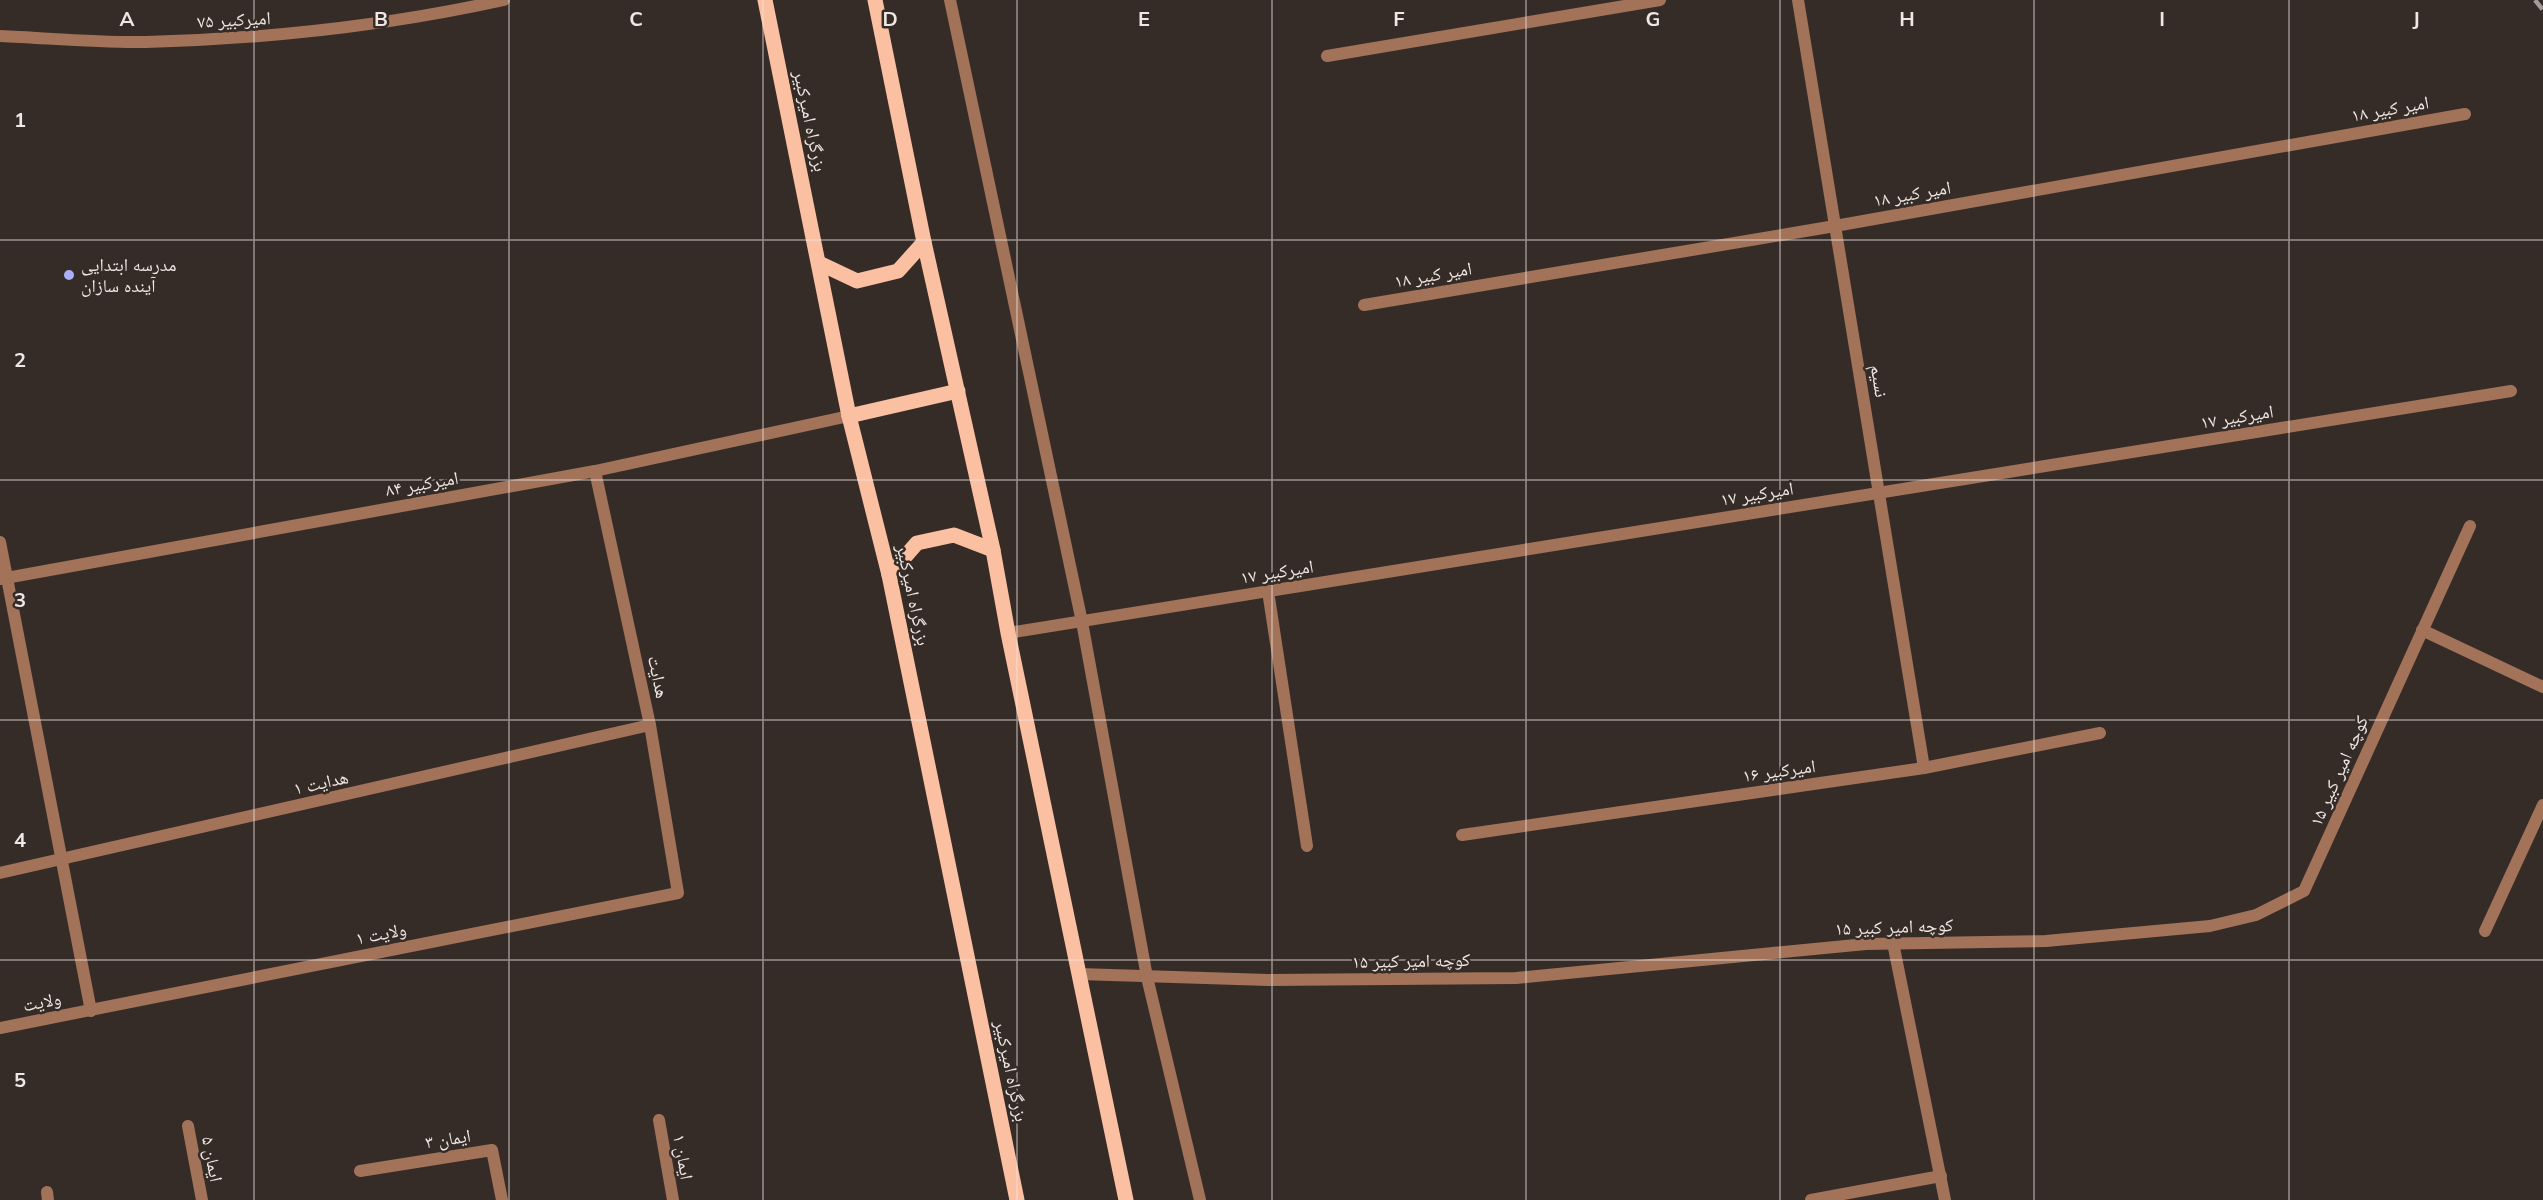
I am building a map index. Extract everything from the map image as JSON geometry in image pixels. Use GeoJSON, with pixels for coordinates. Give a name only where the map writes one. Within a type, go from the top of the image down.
{"type":"FeatureCollection","features":[{"type":"Feature","properties":{"kind":"main road","name":"بزرگراه امیرکبیر"},"geometry":{"type":"LineString","coordinates":[[765,0],[849,416],[890,575],[1017,1200]]}},
{"type":"Feature","properties":{"kind":"main road"},"geometry":{"type":"LineString","coordinates":[[875,0],[924,242],[993,550],[1008,633],[1126,1200]]}},
{"type":"Feature","properties":{"kind":"main road"},"geometry":{"type":"LineString","coordinates":[[819,263],[857,281],[898,271],[924,242]]}},
{"type":"Feature","properties":{"kind":"main road"},"geometry":{"type":"LineString","coordinates":[[849,416],[958,391]]}},
{"type":"Feature","properties":{"kind":"main road"},"geometry":{"type":"LineString","coordinates":[[890,575],[917,543],[954,535],[993,550]]}},
{"type":"Feature","properties":{"kind":"street","name":"امیرکبیر ۷۵"},"geometry":{"type":"LineString","coordinates":[[0,36],[144,42],[288,35],[453,11],[504,0]]}},
{"type":"Feature","properties":{"kind":"street"},"geometry":{"type":"LineString","coordinates":[[950,0],[1082,622],[1147,976],[1200,1200]]}},
{"type":"Feature","properties":{"kind":"street"},"geometry":{"type":"LineString","coordinates":[[1327,56],[1660,0]]}},
{"type":"Feature","properties":{"kind":"street","name":"نسیم"},"geometry":{"type":"LineString","coordinates":[[1798,0],[1924,768]]}},
{"type":"Feature","properties":{"kind":"street","name":"امیر کبیر ۱۸"},"geometry":{"type":"LineString","coordinates":[[1364,305],[1835,226],[2465,114]]}},
{"type":"Feature","properties":{"kind":"street","name":"امیرکبیر ۱۷"},"geometry":{"type":"LineString","coordinates":[[1008,633],[2511,391]]}},
{"type":"Feature","properties":{"kind":"street","name":"امیرکبیر ۸۴"},"geometry":{"type":"LineString","coordinates":[[4,578],[596,471],[849,416]]}},
{"type":"Feature","properties":{"kind":"street","name":"هدایت"},"geometry":{"type":"LineString","coordinates":[[596,471],[650,725],[678,893]]}},
{"type":"Feature","properties":{"kind":"street","name":"کوچه امیر کبیر ۱۵"},"geometry":{"type":"LineString","coordinates":[[1079,974],[1268,980],[1516,978],[1866,944],[2046,941],[2210,926],[2256,915],[2304,891],[2470,526]]}},
{"type":"Feature","properties":{"kind":"street"},"geometry":{"type":"LineString","coordinates":[[0,542],[4,578],[63,861],[91,1011]]}},
{"type":"Feature","properties":{"kind":"street"},"geometry":{"type":"LineString","coordinates":[[1268,591],[1307,846]]}},
{"type":"Feature","properties":{"kind":"street"},"geometry":{"type":"LineString","coordinates":[[2422,630],[2543,687]]}},
{"type":"Feature","properties":{"kind":"street","name":"هدایت ۱"},"geometry":{"type":"LineString","coordinates":[[0,873],[63,861],[650,725]]}},
{"type":"Feature","properties":{"kind":"street","name":"امیرکبیر ۱۶"},"geometry":{"type":"LineString","coordinates":[[1462,834],[1924,768],[2100,733]]}},
{"type":"Feature","properties":{"kind":"street"},"geometry":{"type":"LineString","coordinates":[[2485,931],[2543,805]]}},
{"type":"Feature","properties":{"kind":"street","name":"ولایت ۱"},"geometry":{"type":"LineString","coordinates":[[91,1011],[678,893]]}},
{"type":"Feature","properties":{"kind":"street"},"geometry":{"type":"LineString","coordinates":[[1893,943],[1945,1200]]}},
{"type":"Feature","properties":{"kind":"street","name":"ولایت"},"geometry":{"type":"LineString","coordinates":[[0,1028],[91,1011]]}},
{"type":"Feature","properties":{"kind":"street","name":"ایمان ۱"},"geometry":{"type":"LineString","coordinates":[[658,1120],[673,1200]]}},
{"type":"Feature","properties":{"kind":"street","name":"ایمان ۵"},"geometry":{"type":"LineString","coordinates":[[188,1126],[202,1200]]}},
{"type":"Feature","properties":{"kind":"street","name":"ایمان ۳"},"geometry":{"type":"LineString","coordinates":[[360,1171],[492,1150],[502,1200]]}},
{"type":"Feature","properties":{"kind":"street"},"geometry":{"type":"LineString","coordinates":[[1812,1200],[1941,1176]]}},
{"type":"Feature","properties":{"kind":"railway"},"geometry":{"type":"LineString","coordinates":[[2535,0],[2543,10]]}},
{"type":"Feature","properties":{"kind":"place","name":"مدرسه ابتدایی آینده سازان"},"geometry":{"type":"Point","coordinates":[69,275]}}]}
